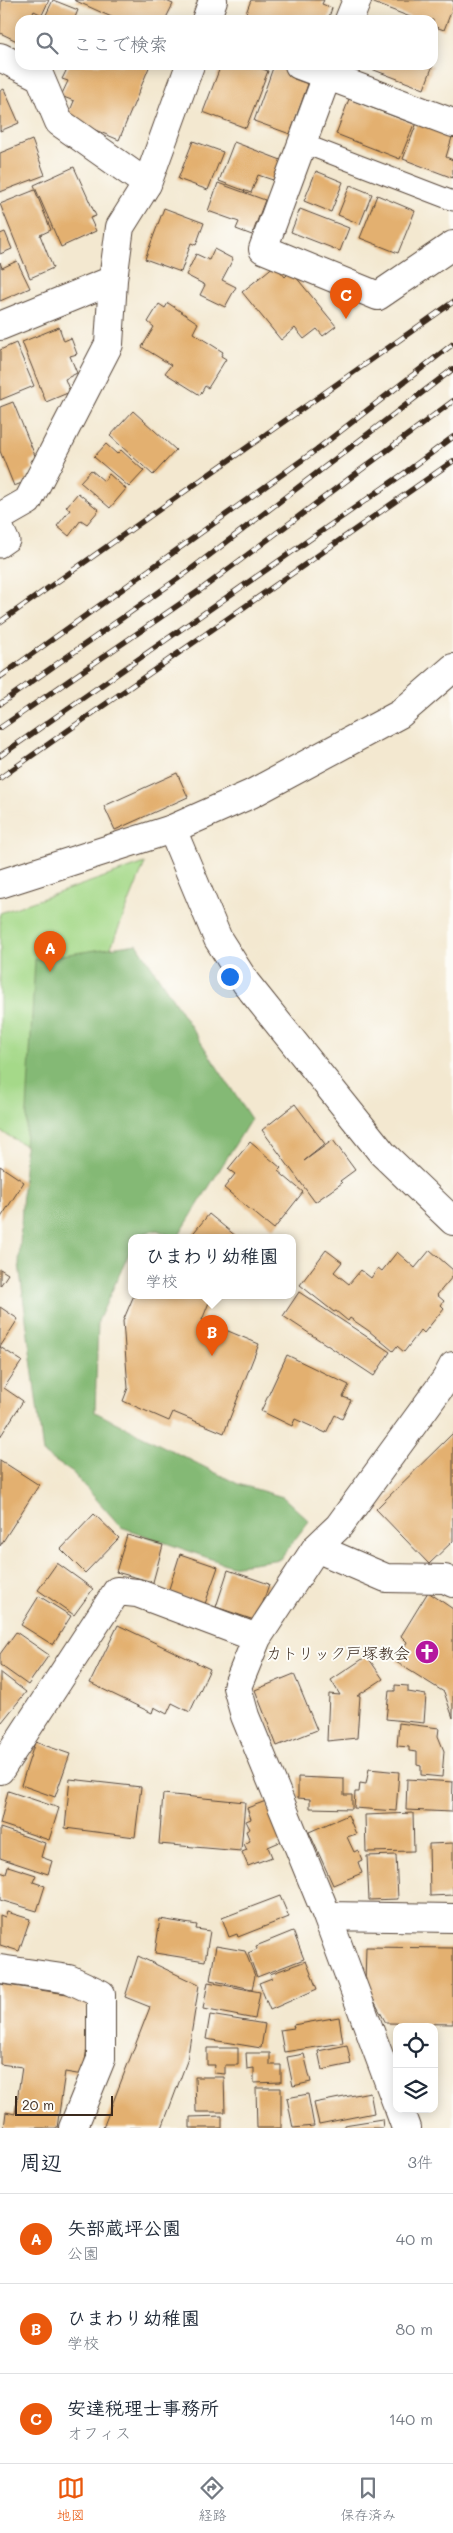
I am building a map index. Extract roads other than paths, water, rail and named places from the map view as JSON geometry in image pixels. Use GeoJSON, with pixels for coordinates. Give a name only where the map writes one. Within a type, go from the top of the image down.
{"type":"FeatureCollection","features":[{"type":"Feature","properties":{"kind":"street"},"geometry":{"type":"LineString","coordinates":[[208,15],[213,0]]}},
{"type":"Feature","properties":{"kind":"street"},"geometry":{"type":"LineString","coordinates":[[351,15],[357,0]]}},
{"type":"Feature","properties":{"kind":"street"},"geometry":{"type":"LineString","coordinates":[[0,58],[15,65]]}},
{"type":"Feature","properties":{"kind":"street"},"geometry":{"type":"LineString","coordinates":[[25,70],[40,77],[59,122],[147,184]]}},
{"type":"Feature","properties":{"kind":"street"},"geometry":{"type":"LineString","coordinates":[[0,518],[28,501],[109,344],[112,280],[120,227],[147,184],[188,70]]}},
{"type":"Feature","properties":{"kind":"street"},"geometry":{"type":"LineString","coordinates":[[453,123],[329,70],[263,249],[378,296],[453,245]]}},
{"type":"Feature","properties":{"kind":"street"},"geometry":{"type":"LineString","coordinates":[[0,326],[112,280]]}},
{"type":"Feature","properties":{"kind":"street"},"geometry":{"type":"LineString","coordinates":[[0,884],[172,828],[251,794],[400,714],[453,668]]}},
{"type":"Feature","properties":{"kind":"street"},"geometry":{"type":"LineString","coordinates":[[172,828],[218,939],[246,982],[383,1154],[453,1221]]}},
{"type":"Feature","properties":{"kind":"street"},"geometry":{"type":"LineString","coordinates":[[393,2093],[327,1916],[245,1716],[237,1687],[258,1638],[316,1548],[339,1526],[446,1379],[453,1366]]}},
{"type":"Feature","properties":{"kind":"street"},"geometry":{"type":"LineString","coordinates":[[316,1548],[386,1578],[445,1579],[453,1583]]}},
{"type":"Feature","properties":{"kind":"street"},"geometry":{"type":"LineString","coordinates":[[0,1770],[117,1591],[137,1593],[258,1638]]}},
{"type":"Feature","properties":{"kind":"street"},"geometry":{"type":"LineString","coordinates":[[327,1916],[453,1918]]}},
{"type":"Feature","properties":{"kind":"street"},"geometry":{"type":"LineString","coordinates":[[0,1969],[69,1979],[101,1994],[101,2058],[73,2128]]}},
{"type":"Feature","properties":{"kind":"street"},"geometry":{"type":"LineString","coordinates":[[400,2113],[406,2128]]}},
{"type":"Feature","properties":{"kind":"lane"},"geometry":{"type":"LineString","coordinates":[[302,143],[453,201]]}},
{"type":"Feature","properties":{"kind":"lane"},"geometry":{"type":"LineString","coordinates":[[0,518],[10,540],[0,548]]}},
{"type":"Feature","properties":{"kind":"railway"},"geometry":{"type":"LineString","coordinates":[[0,622],[453,302]]}},
{"type":"Feature","properties":{"kind":"railway"},"geometry":{"type":"LineString","coordinates":[[0,677],[316,450],[453,344]]}},
{"type":"Feature","properties":{"kind":"railway"},"geometry":{"type":"LineString","coordinates":[[0,704],[186,573],[453,369]]}},
{"type":"Feature","properties":{"kind":"railway"},"geometry":{"type":"LineString","coordinates":[[0,728],[203,588],[453,401]]}},
{"type":"Feature","properties":{"kind":"railway"},"geometry":{"type":"LineString","coordinates":[[0,756],[406,472],[453,437]]}},
{"type":"Feature","properties":{"kind":"railway"},"geometry":{"type":"LineString","coordinates":[[0,778],[453,461]]}},
{"type":"Feature","properties":{"kind":"place","name":"安達税理士事務所"},"geometry":{"type":"Point","coordinates":[346,319]}},
{"type":"Feature","properties":{"kind":"place","name":"矢部蔵坪公園"},"geometry":{"type":"Point","coordinates":[50,972]}},
{"type":"Feature","properties":{"kind":"place","name":"ひまわり幼稚園"},"geometry":{"type":"Point","coordinates":[212,1356]}},
{"type":"Feature","properties":{"kind":"place","name":"カトリック戸塚教会"},"geometry":{"type":"Point","coordinates":[427,1652]}}]}
